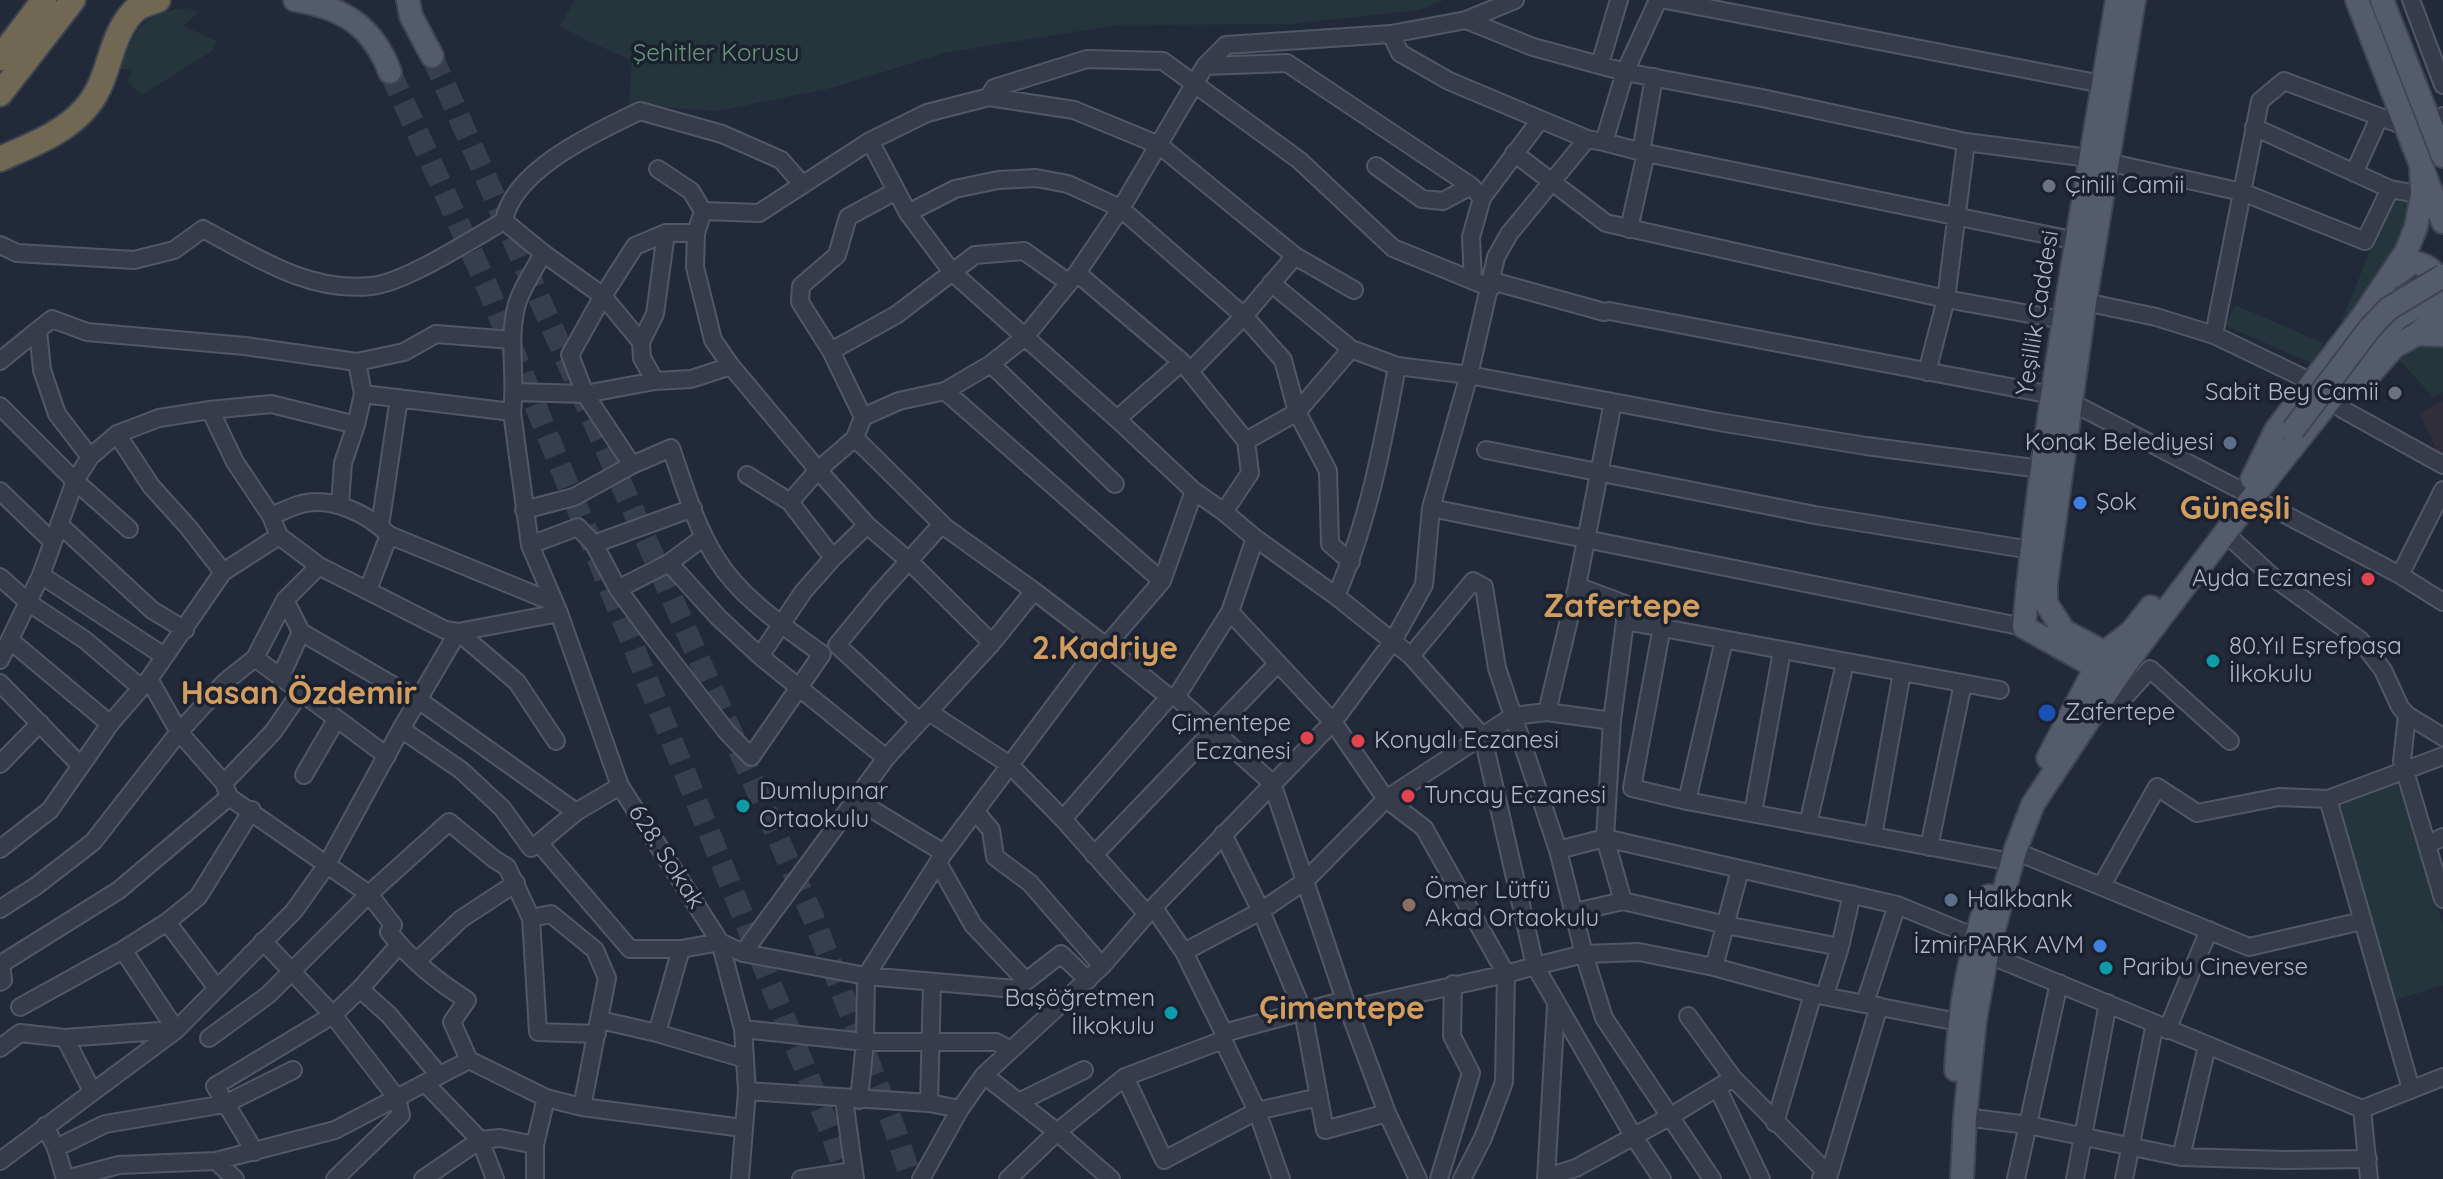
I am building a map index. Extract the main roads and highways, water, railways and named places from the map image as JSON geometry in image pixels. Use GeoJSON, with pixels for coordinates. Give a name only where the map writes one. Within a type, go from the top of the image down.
{"type":"FeatureCollection","features":[{"type":"Feature","properties":{"kind":"highway"},"geometry":{"type":"LineString","coordinates":[[0,58],[44,0]]}},
{"type":"Feature","properties":{"kind":"highway"},"geometry":{"type":"LineString","coordinates":[[0,94],[73,0]]}},
{"type":"Feature","properties":{"kind":"highway"},"geometry":{"type":"LineString","coordinates":[[0,159],[42,140],[87,108],[97,94],[124,24],[137,8],[158,0]]}},
{"type":"Feature","properties":{"kind":"main road"},"geometry":{"type":"LineString","coordinates":[[295,0],[325,5],[355,21],[376,42],[390,72]]}},
{"type":"Feature","properties":{"kind":"main road"},"geometry":{"type":"LineString","coordinates":[[408,0],[411,16],[432,56]]}},
{"type":"Feature","properties":{"kind":"main road"},"geometry":{"type":"LineString","coordinates":[[2357,0],[2443,222]]}},
{"type":"Feature","properties":{"kind":"main road"},"geometry":{"type":"LineString","coordinates":[[2382,0],[2441,148]]}},
{"type":"Feature","properties":{"kind":"main road","name":"Yeşillik Caddesi"},"geometry":{"type":"LineString","coordinates":[[2117,678],[2064,631],[2046,603],[2046,583],[2062,398],[2063,320],[2077,241],[2098,160],[2102,84],[2118,1]]}},
{"type":"Feature","properties":{"kind":"main road","name":"Yeşillik Caddesi"},"geometry":{"type":"LineString","coordinates":[[2099,661],[2024,627],[2041,469],[2085,302],[2098,160],[2118,1]]}},
{"type":"Feature","properties":{"kind":"main road"},"geometry":{"type":"LineString","coordinates":[[2008,856],[2033,804],[2117,678],[2225,533],[2276,430],[2406,252],[2416,227],[2422,195],[2421,165]]}},
{"type":"Feature","properties":{"kind":"main road"},"geometry":{"type":"LineString","coordinates":[[1951,1179],[1958,1022],[2028,796],[2099,661],[2131,632],[2397,318],[2443,289],[2436,273],[2413,262],[2384,284]]}},
{"type":"Feature","properties":{"kind":"main road"},"geometry":{"type":"LineString","coordinates":[[2297,434],[2379,318],[2399,302],[2443,276]]}},
{"type":"Feature","properties":{"kind":"main road"},"geometry":{"type":"LineString","coordinates":[[2249,489],[2276,481],[2302,458],[2374,367],[2394,347],[2430,323],[2443,305]]}},
{"type":"Feature","properties":{"kind":"main road"},"geometry":{"type":"LineString","coordinates":[[2417,334],[2443,335]]}},
{"type":"Feature","properties":{"kind":"main road"},"geometry":{"type":"LineString","coordinates":[[1962,1179],[1981,945]]}},
{"type":"Feature","properties":{"kind":"tunnel"},"geometry":{"type":"LineString","coordinates":[[432,56],[813,917],[911,1179]]}},
{"type":"Feature","properties":{"kind":"tunnel"},"geometry":{"type":"LineString","coordinates":[[390,72],[487,286],[832,1135],[847,1179]]}},
{"type":"Feature","properties":{"kind":"place","name":"Çinili Camii"},"geometry":{"type":"Point","coordinates":[2049,186]}},
{"type":"Feature","properties":{"kind":"place","name":"Sabit Bey Camii"},"geometry":{"type":"Point","coordinates":[2395,393]}},
{"type":"Feature","properties":{"kind":"place","name":"Konak Belediyesi"},"geometry":{"type":"Point","coordinates":[2230,443]}},
{"type":"Feature","properties":{"kind":"place","name":"Şok"},"geometry":{"type":"Point","coordinates":[2080,503]}},
{"type":"Feature","properties":{"kind":"place","name":"Ayda Eczanesi"},"geometry":{"type":"Point","coordinates":[2368,579]}},
{"type":"Feature","properties":{"kind":"place","name":"80.Yıl Eşrefpaşa İlkokulu"},"geometry":{"type":"Point","coordinates":[2213,661]}},
{"type":"Feature","properties":{"kind":"place","name":"Zafertepe"},"geometry":{"type":"Point","coordinates":[2047,713]}},
{"type":"Feature","properties":{"kind":"place","name":"Çimentepe Eczanesi"},"geometry":{"type":"Point","coordinates":[1307,738]}},
{"type":"Feature","properties":{"kind":"place","name":"Konyalı Eczanesi"},"geometry":{"type":"Point","coordinates":[1358,741]}},
{"type":"Feature","properties":{"kind":"place","name":"Tuncay Eczanesi"},"geometry":{"type":"Point","coordinates":[1408,796]}},
{"type":"Feature","properties":{"kind":"place","name":"Dumlupınar Ortaokulu"},"geometry":{"type":"Point","coordinates":[743,806]}},
{"type":"Feature","properties":{"kind":"place","name":"Halkbank"},"geometry":{"type":"Point","coordinates":[1951,900]}},
{"type":"Feature","properties":{"kind":"place","name":"Ömer Lütfü Akad Ortaokulu"},"geometry":{"type":"Point","coordinates":[1409,905]}},
{"type":"Feature","properties":{"kind":"place","name":"İzmirPARK AVM"},"geometry":{"type":"Point","coordinates":[2100,946]}},
{"type":"Feature","properties":{"kind":"place","name":"Paribu Cineverse"},"geometry":{"type":"Point","coordinates":[2106,968]}},
{"type":"Feature","properties":{"kind":"place","name":"Başöğretmen İlkokulu"},"geometry":{"type":"Point","coordinates":[1171,1013]}},
{"type":"Feature","properties":{"kind":"district","name":"Güneşli"},"geometry":{"type":"Point","coordinates":[2235,509]}},
{"type":"Feature","properties":{"kind":"district","name":"Zafertepe"},"geometry":{"type":"Point","coordinates":[1622,607]}},
{"type":"Feature","properties":{"kind":"district","name":"2.Kadriye"},"geometry":{"type":"Point","coordinates":[1105,649]}},
{"type":"Feature","properties":{"kind":"district","name":"Hasan Özdemir"},"geometry":{"type":"Point","coordinates":[299,694]}},
{"type":"Feature","properties":{"kind":"district","name":"Çimentepe"},"geometry":{"type":"Point","coordinates":[1342,1009]}},
{"type":"Feature","properties":{"kind":"park label","name":"Şehitler Korusu"},"geometry":{"type":"Point","coordinates":[716,54]}}]}
